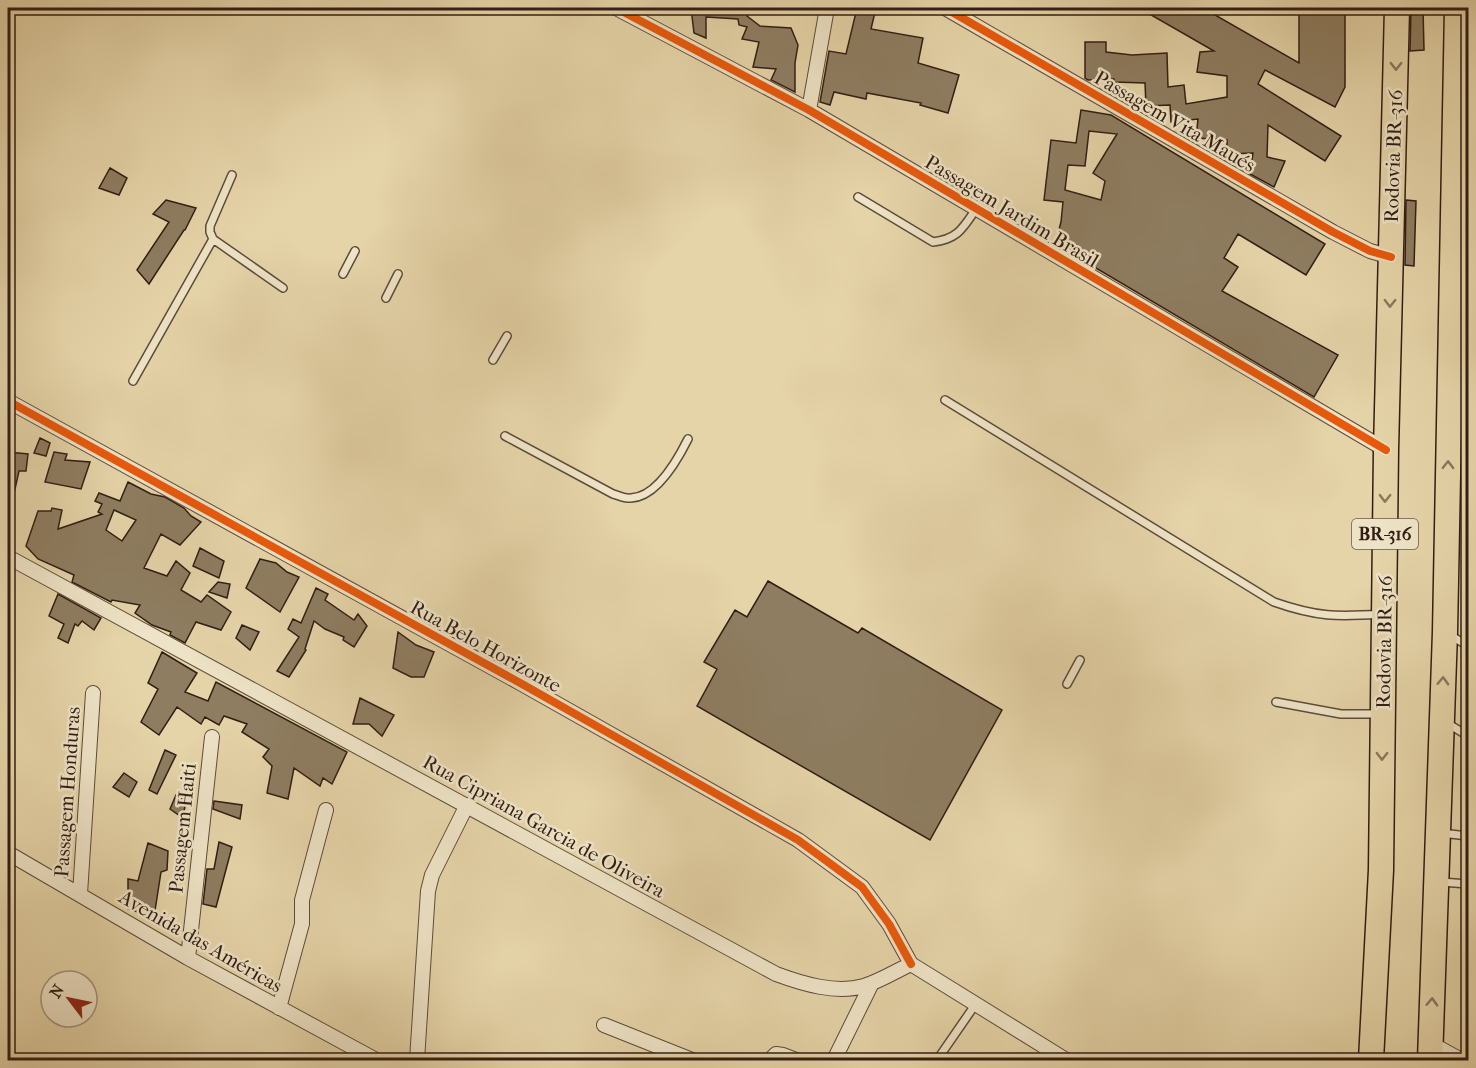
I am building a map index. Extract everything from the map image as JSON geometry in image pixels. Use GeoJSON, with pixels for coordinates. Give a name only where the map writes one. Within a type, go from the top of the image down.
{"type":"FeatureCollection","features":[{"type":"Feature","properties":{"kind":"highway","name":"Rodovia BR-316"},"geometry":{"type":"LineString","coordinates":[[1371,1060],[1381,870],[1386,450],[1397,8]]}},
{"type":"Feature","properties":{"kind":"highway","name":"BR-316"},"geometry":{"type":"LineString","coordinates":[[1430,1052],[1460,286],[1457,8]]}},
{"type":"Feature","properties":{"kind":"street","name":"Passagem Jardim Brasil"},"geometry":{"type":"LineString","coordinates":[[616,8],[809,110],[1386,450]]}},
{"type":"Feature","properties":{"kind":"street"},"geometry":{"type":"LineString","coordinates":[[809,110],[827,8]]}},
{"type":"Feature","properties":{"kind":"street","name":"Passagem Vita Maués"},"geometry":{"type":"LineString","coordinates":[[945,8],[1333,232],[1370,251],[1391,257]]}},
{"type":"Feature","properties":{"kind":"street","name":"Rua Belo Horizonte"},"geometry":{"type":"LineString","coordinates":[[8,401],[511,678],[798,840],[862,887],[889,924],[911,964]]}},
{"type":"Feature","properties":{"kind":"street","name":"Rua Cipriana Garcia de Oliveira"},"geometry":{"type":"LineString","coordinates":[[8,557],[776,974],[823,987],[863,987],[911,964]]}},
{"type":"Feature","properties":{"kind":"street","name":"Passagem Honduras"},"geometry":{"type":"LineString","coordinates":[[80,894],[93,693]]}},
{"type":"Feature","properties":{"kind":"street","name":"Passagem Haiti"},"geometry":{"type":"LineString","coordinates":[[188,958],[212,737]]}},
{"type":"Feature","properties":{"kind":"street"},"geometry":{"type":"LineString","coordinates":[[417,1060],[428,891],[432,875],[467,805]]}},
{"type":"Feature","properties":{"kind":"street"},"geometry":{"type":"LineString","coordinates":[[279,1008],[302,924],[302,900],[326,810]]}},
{"type":"Feature","properties":{"kind":"street","name":"Avenida das Américas"},"geometry":{"type":"LineString","coordinates":[[8,853],[188,958],[376,1060]]}},
{"type":"Feature","properties":{"kind":"street"},"geometry":{"type":"LineString","coordinates":[[911,964],[1066,1060]]}},
{"type":"Feature","properties":{"kind":"street"},"geometry":{"type":"LineString","coordinates":[[834,1060],[872,983]]}},
{"type":"Feature","properties":{"kind":"street"},"geometry":{"type":"LineString","coordinates":[[604,1024],[692,1060]]}},
{"type":"Feature","properties":{"kind":"street"},"geometry":{"type":"LineString","coordinates":[[1430,1052],[1461,1060]]}},
{"type":"Feature","properties":{"kind":"street"},"geometry":{"type":"LineString","coordinates":[[770,1060],[776,1054],[796,1060]]}},
{"type":"Feature","properties":{"kind":"lane"},"geometry":{"type":"LineString","coordinates":[[232,175],[210,226],[210,232],[213,238],[284,288]]}},
{"type":"Feature","properties":{"kind":"lane"},"geometry":{"type":"LineString","coordinates":[[858,197],[933,242],[947,240],[960,232],[976,209]]}},
{"type":"Feature","properties":{"kind":"lane"},"geometry":{"type":"LineString","coordinates":[[133,381],[213,238]]}},
{"type":"Feature","properties":{"kind":"lane"},"geometry":{"type":"LineString","coordinates":[[343,274],[354,251]]}},
{"type":"Feature","properties":{"kind":"lane"},"geometry":{"type":"LineString","coordinates":[[386,298],[398,274]]}},
{"type":"Feature","properties":{"kind":"lane"},"geometry":{"type":"LineString","coordinates":[[493,360],[507,336]]}},
{"type":"Feature","properties":{"kind":"lane"},"geometry":{"type":"LineString","coordinates":[[945,400],[1274,602],[1305,613],[1330,616],[1384,614]]}},
{"type":"Feature","properties":{"kind":"lane"},"geometry":{"type":"LineString","coordinates":[[506,436],[613,494],[630,499],[646,494],[674,466],[688,439]]}},
{"type":"Feature","properties":{"kind":"lane"},"geometry":{"type":"LineString","coordinates":[[1445,632],[1468,646]]}},
{"type":"Feature","properties":{"kind":"lane"},"geometry":{"type":"LineString","coordinates":[[1067,684],[1080,660]]}},
{"type":"Feature","properties":{"kind":"lane"},"geometry":{"type":"LineString","coordinates":[[1467,736],[1468,680]]}},
{"type":"Feature","properties":{"kind":"lane"},"geometry":{"type":"LineString","coordinates":[[1276,702],[1341,714],[1383,714]]}},
{"type":"Feature","properties":{"kind":"lane"},"geometry":{"type":"LineString","coordinates":[[1442,720],[1467,736]]}},
{"type":"Feature","properties":{"kind":"lane"},"geometry":{"type":"LineString","coordinates":[[1438,832],[1468,836]]}},
{"type":"Feature","properties":{"kind":"lane"},"geometry":{"type":"LineString","coordinates":[[1436,882],[1468,884]]}},
{"type":"Feature","properties":{"kind":"lane"},"geometry":{"type":"LineString","coordinates":[[937,1060],[975,1005]]}},
{"type":"Feature","properties":{"kind":"building"},"geometry":{"type":"Polygon","coordinates":[[[691,8],[749,8],[747,16],[760,26],[791,28],[798,45],[795,63],[795,92],[771,80],[776,69],[753,67],[759,42],[742,39],[747,27],[739,25],[738,19],[706,17],[706,38],[694,33],[691,8]]]}},
{"type":"Feature","properties":{"kind":"building"},"geometry":{"type":"Polygon","coordinates":[[[857,8],[876,8],[871,29],[923,38],[918,63],[959,75],[948,113],[920,105],[921,103],[867,93],[866,99],[834,92],[830,105],[820,102],[829,51],[846,54],[857,8]]]}},
{"type":"Feature","properties":{"kind":"building"},"geometry":{"type":"Polygon","coordinates":[[[1139,8],[1203,8],[1299,63],[1299,8],[1345,8],[1345,87],[1335,107],[1265,70],[1258,84],[1341,136],[1325,161],[1268,125],[1267,157],[1285,161],[1274,187],[1250,174],[1253,153],[1227,154],[1227,140],[1196,138],[1198,119],[1171,122],[1170,105],[1146,106],[1145,83],[1085,78],[1085,42],[1106,42],[1106,52],[1132,55],[1167,53],[1168,87],[1184,85],[1186,104],[1227,97],[1227,76],[1197,72],[1200,52],[1214,51],[1139,8]]]}},
{"type":"Feature","properties":{"kind":"building"},"geometry":{"type":"Polygon","coordinates":[[[1411,8],[1423,8],[1424,50],[1410,51],[1411,8]]]}},
{"type":"Feature","properties":{"kind":"building"},"geometry":{"type":"Polygon","coordinates":[[[1081,110],[1111,115],[1325,244],[1306,275],[1238,234],[1224,258],[1238,267],[1222,291],[1338,355],[1314,397],[1084,261],[1089,254],[1055,244],[1063,202],[1044,200],[1051,140],[1076,143],[1081,110]],[[1089,131],[1085,166],[1068,165],[1065,190],[1101,200],[1105,181],[1093,173],[1117,134],[1089,131]]]}},
{"type":"Feature","properties":{"kind":"building"},"geometry":{"type":"Polygon","coordinates":[[[110,168],[127,178],[119,195],[99,188],[110,168]]]}},
{"type":"Feature","properties":{"kind":"building"},"geometry":{"type":"Polygon","coordinates":[[[166,200],[196,208],[185,230],[149,284],[137,270],[169,222],[153,214],[166,200]]]}},
{"type":"Feature","properties":{"kind":"building"},"geometry":{"type":"Polygon","coordinates":[[[1406,200],[1416,201],[1414,266],[1405,265],[1406,200]]]}},
{"type":"Feature","properties":{"kind":"building"},"geometry":{"type":"Polygon","coordinates":[[[40,438],[50,443],[46,456],[34,453],[40,438]]]}},
{"type":"Feature","properties":{"kind":"building"},"geometry":{"type":"Polygon","coordinates":[[[8,452],[28,454],[26,471],[19,471],[13,498],[8,498],[8,452]]]}},
{"type":"Feature","properties":{"kind":"building"},"geometry":{"type":"Polygon","coordinates":[[[54,452],[67,454],[65,460],[90,462],[81,489],[45,482],[54,452]]]}},
{"type":"Feature","properties":{"kind":"building"},"geometry":{"type":"Polygon","coordinates":[[[128,482],[151,494],[165,497],[184,508],[201,522],[180,545],[161,534],[144,568],[167,576],[176,561],[190,573],[181,590],[201,602],[207,595],[231,612],[221,630],[196,622],[185,643],[170,635],[171,632],[152,625],[135,613],[140,605],[112,600],[111,602],[72,582],[74,575],[38,559],[26,546],[38,511],[51,511],[52,508],[62,510],[58,529],[102,514],[98,512],[102,504],[95,501],[99,493],[120,501],[128,482]],[[114,510],[106,530],[122,541],[136,520],[114,510]]]}},
{"type":"Feature","properties":{"kind":"building"},"geometry":{"type":"Polygon","coordinates":[[[200,548],[224,561],[219,578],[193,566],[200,548]]]}},
{"type":"Feature","properties":{"kind":"building"},"geometry":{"type":"Polygon","coordinates":[[[260,559],[276,563],[287,572],[299,577],[280,612],[246,588],[260,559]]]}},
{"type":"Feature","properties":{"kind":"building"},"geometry":{"type":"Polygon","coordinates":[[[768,581],[858,633],[862,628],[1002,710],[930,840],[697,706],[717,669],[704,662],[735,610],[747,617],[768,581]]]}},
{"type":"Feature","properties":{"kind":"building"},"geometry":{"type":"Polygon","coordinates":[[[218,582],[230,584],[227,598],[209,592],[218,582]]]}},
{"type":"Feature","properties":{"kind":"building"},"geometry":{"type":"Polygon","coordinates":[[[316,588],[328,594],[325,600],[354,620],[358,614],[367,626],[354,647],[343,640],[344,637],[325,629],[314,621],[306,650],[289,677],[277,671],[299,637],[288,629],[293,619],[301,623],[316,588]]]}},
{"type":"Feature","properties":{"kind":"building"},"geometry":{"type":"Polygon","coordinates":[[[58,594],[101,618],[94,630],[82,621],[78,626],[75,624],[68,643],[58,638],[64,624],[49,616],[58,594]]]}},
{"type":"Feature","properties":{"kind":"building"},"geometry":{"type":"Polygon","coordinates":[[[242,625],[259,632],[250,650],[236,638],[242,625]]]}},
{"type":"Feature","properties":{"kind":"building"},"geometry":{"type":"Polygon","coordinates":[[[398,632],[416,645],[434,652],[424,677],[411,677],[393,668],[398,632]]]}},
{"type":"Feature","properties":{"kind":"building"},"geometry":{"type":"Polygon","coordinates":[[[162,652],[197,673],[185,692],[208,701],[216,682],[347,752],[332,784],[323,778],[320,786],[294,768],[288,799],[267,793],[272,766],[263,757],[269,749],[242,732],[247,724],[224,716],[219,725],[205,717],[201,724],[177,707],[159,735],[141,722],[158,689],[148,683],[162,652]]]}},
{"type":"Feature","properties":{"kind":"building"},"geometry":{"type":"Polygon","coordinates":[[[360,698],[394,715],[382,736],[369,724],[353,724],[360,698]]]}},
{"type":"Feature","properties":{"kind":"building"},"geometry":{"type":"Polygon","coordinates":[[[165,750],[176,755],[157,794],[149,790],[165,750]]]}},
{"type":"Feature","properties":{"kind":"building"},"geometry":{"type":"Polygon","coordinates":[[[124,773],[137,782],[129,797],[113,787],[124,773]]]}},
{"type":"Feature","properties":{"kind":"building"},"geometry":{"type":"Polygon","coordinates":[[[176,795],[186,800],[183,818],[170,809],[176,795]]]}},
{"type":"Feature","properties":{"kind":"building"},"geometry":{"type":"Polygon","coordinates":[[[214,801],[242,805],[240,819],[213,809],[214,801]]]}},
{"type":"Feature","properties":{"kind":"building"},"geometry":{"type":"Polygon","coordinates":[[[219,842],[232,847],[216,907],[203,904],[207,869],[214,869],[219,842]]]}},
{"type":"Feature","properties":{"kind":"building"},"geometry":{"type":"Polygon","coordinates":[[[148,843],[168,851],[167,870],[161,872],[154,917],[128,909],[128,879],[138,881],[148,843]]]}},
{"type":"Feature","properties":{"kind":"cycle path"},"geometry":{"type":"LineString","coordinates":[[616,8],[809,110],[1386,450]]}},
{"type":"Feature","properties":{"kind":"cycle path"},"geometry":{"type":"LineString","coordinates":[[945,8],[1333,232],[1370,251],[1391,257]]}},
{"type":"Feature","properties":{"kind":"cycle path"},"geometry":{"type":"LineString","coordinates":[[8,401],[522,684],[798,840],[862,887],[889,924],[911,964]]}}]}
